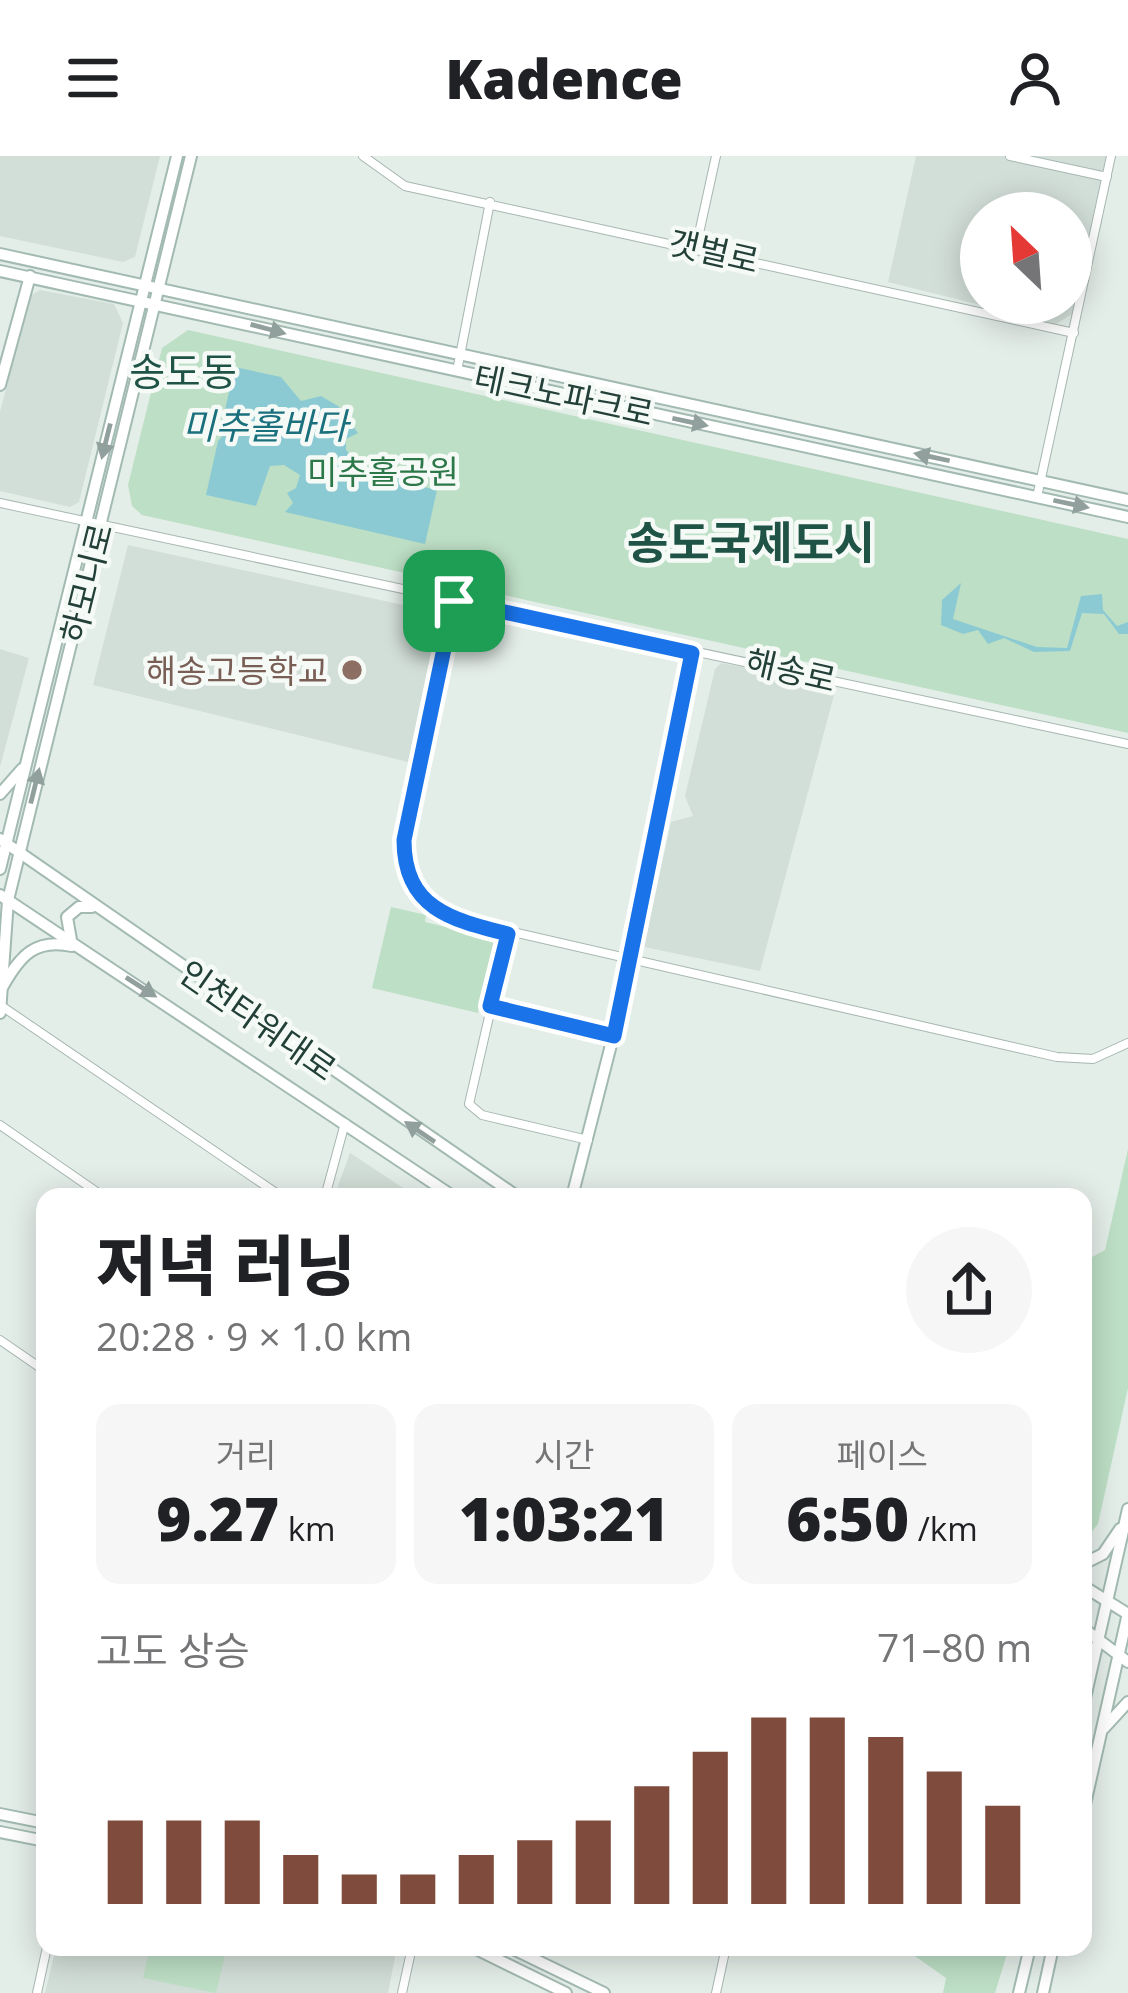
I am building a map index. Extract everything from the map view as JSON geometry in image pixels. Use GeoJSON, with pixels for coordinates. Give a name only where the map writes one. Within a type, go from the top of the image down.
{"type":"FeatureCollection","features":[{"type":"Feature","properties":{"kind":"street","name":"하모니로"},"geometry":{"type":"LineString","coordinates":[[0,1008],[4,898],[102,523],[177,156]]}},
{"type":"Feature","properties":{"kind":"street","name":"하모니로"},"geometry":{"type":"LineString","coordinates":[[0,869],[3,841],[86,523],[191,156]]}},
{"type":"Feature","properties":{"kind":"street","name":"갯벌로"},"geometry":{"type":"LineString","coordinates":[[364,156],[405,186],[1074,333]]}},
{"type":"Feature","properties":{"kind":"street"},"geometry":{"type":"LineString","coordinates":[[696,247],[716,156]]}},
{"type":"Feature","properties":{"kind":"street"},"geometry":{"type":"LineString","coordinates":[[1010,156],[1107,177]]}},
{"type":"Feature","properties":{"kind":"street"},"geometry":{"type":"LineString","coordinates":[[1036,497],[1112,156]]}},
{"type":"Feature","properties":{"kind":"street"},"geometry":{"type":"LineString","coordinates":[[457,372],[490,202]]}},
{"type":"Feature","properties":{"kind":"street","name":"테크노파크로"},"geometry":{"type":"LineString","coordinates":[[0,254],[457,372],[1128,517]]}},
{"type":"Feature","properties":{"kind":"street","name":"테크노파크로"},"geometry":{"type":"LineString","coordinates":[[0,271],[149,294],[461,354],[1128,500]]}},
{"type":"Feature","properties":{"kind":"street"},"geometry":{"type":"LineString","coordinates":[[0,385],[30,277]]}},
{"type":"Feature","properties":{"kind":"street","name":"해송로"},"geometry":{"type":"LineString","coordinates":[[0,503],[1128,744]]}},
{"type":"Feature","properties":{"kind":"street"},"geometry":{"type":"LineString","coordinates":[[454,601],[404,840],[404,864],[414,889],[430,908],[457,921],[629,963],[1057,1057],[1093,1059],[1128,1043]]}},
{"type":"Feature","properties":{"kind":"street"},"geometry":{"type":"LineString","coordinates":[[575,1188],[614,1036],[692,653]]}},
{"type":"Feature","properties":{"kind":"street"},"geometry":{"type":"LineString","coordinates":[[0,794],[24,767]]}},
{"type":"Feature","properties":{"kind":"street","name":"인천타워대로"},"geometry":{"type":"LineString","coordinates":[[3,841],[505,1188]]}},
{"type":"Feature","properties":{"kind":"street","name":"인천타워대로"},"geometry":{"type":"LineString","coordinates":[[4,898],[441,1188]]}},
{"type":"Feature","properties":{"kind":"street"},"geometry":{"type":"LineString","coordinates":[[76,945],[65,925],[69,914],[83,906],[100,910]]}},
{"type":"Feature","properties":{"kind":"street"},"geometry":{"type":"LineString","coordinates":[[508,934],[468,1096],[472,1109],[588,1140]]}},
{"type":"Feature","properties":{"kind":"street"},"geometry":{"type":"LineString","coordinates":[[2,988],[28,950],[56,942],[76,945]]}},
{"type":"Feature","properties":{"kind":"street"},"geometry":{"type":"LineString","coordinates":[[490,1006],[614,1036]]}},
{"type":"Feature","properties":{"kind":"street"},"geometry":{"type":"LineString","coordinates":[[0,1008],[269,1188]]}},
{"type":"Feature","properties":{"kind":"street"},"geometry":{"type":"LineString","coordinates":[[327,1188],[345,1121]]}},
{"type":"Feature","properties":{"kind":"street"},"geometry":{"type":"LineString","coordinates":[[0,1125],[91,1188]]}},
{"type":"Feature","properties":{"kind":"street"},"geometry":{"type":"LineString","coordinates":[[0,1340],[36,1365]]}},
{"type":"Feature","properties":{"kind":"street"},"geometry":{"type":"LineString","coordinates":[[1092,1559],[1102,1554],[1127,1515]]}},
{"type":"Feature","properties":{"kind":"street"},"geometry":{"type":"LineString","coordinates":[[1092,1666],[1127,1515]]}},
{"type":"Feature","properties":{"kind":"street"},"geometry":{"type":"LineString","coordinates":[[1092,1592],[1128,1614],[1123,1658],[1092,1774]]}},
{"type":"Feature","properties":{"kind":"street"},"geometry":{"type":"LineString","coordinates":[[1092,1635],[1123,1658]]}},
{"type":"Feature","properties":{"kind":"street"},"geometry":{"type":"LineString","coordinates":[[1102,1731],[1128,1702]]}},
{"type":"Feature","properties":{"kind":"street"},"geometry":{"type":"LineString","coordinates":[[0,1814],[36,1821]]}},
{"type":"Feature","properties":{"kind":"street"},"geometry":{"type":"LineString","coordinates":[[0,1832],[36,1839]]}},
{"type":"Feature","properties":{"kind":"street"},"geometry":{"type":"LineString","coordinates":[[37,1993],[45,1956]]}},
{"type":"Feature","properties":{"kind":"street"},"geometry":{"type":"LineString","coordinates":[[402,1993],[410,1956]]}},
{"type":"Feature","properties":{"kind":"street"},"geometry":{"type":"LineString","coordinates":[[490,1956],[566,1993]]}},
{"type":"Feature","properties":{"kind":"street"},"geometry":{"type":"LineString","coordinates":[[528,1956],[604,1993]]}},
{"type":"Feature","properties":{"kind":"street"},"geometry":{"type":"LineString","coordinates":[[716,1993],[724,1956]]}},
{"type":"Feature","properties":{"kind":"street"},"geometry":{"type":"LineString","coordinates":[[1019,1993],[1028,1956]]}},
{"type":"Feature","properties":{"kind":"street"},"geometry":{"type":"LineString","coordinates":[[1043,1993],[1051,1956]]}},
{"type":"Feature","properties":{"kind":"shaded area"},"geometry":{"type":"Polygon","coordinates":[[[0,156],[160,156],[135,257],[123,262],[0,236],[0,156]]]}},
{"type":"Feature","properties":{"kind":"shaded area"},"geometry":{"type":"Polygon","coordinates":[[[916,156],[1106,156],[1092,221],[1092,192],[960,192],[960,300],[888,282],[916,156]]]}},
{"type":"Feature","properties":{"kind":"shaded area"},"geometry":{"type":"Polygon","coordinates":[[[40,290],[114,304],[123,323],[79,502],[70,507],[0,491],[0,412],[30,296],[40,290]]]}},
{"type":"Feature","properties":{"kind":"shaded area"},"geometry":{"type":"Polygon","coordinates":[[[128,545],[440,613],[408,762],[93,685],[128,545]]]}},
{"type":"Feature","properties":{"kind":"shaded area"},"geometry":{"type":"Polygon","coordinates":[[[0,649],[29,658],[0,767],[0,649]]]}},
{"type":"Feature","properties":{"kind":"shaded area"},"geometry":{"type":"Polygon","coordinates":[[[721,663],[837,684],[760,971],[644,947],[671,822],[693,816],[685,796],[715,669],[721,663]]]}},
{"type":"Feature","properties":{"kind":"shaded area"},"geometry":{"type":"Polygon","coordinates":[[[350,1153],[403,1188],[337,1188],[350,1153]]]}},
{"type":"Feature","properties":{"kind":"shaded area"},"geometry":{"type":"Polygon","coordinates":[[[54,1956],[395,1956],[388,1993],[45,1993],[54,1956]]]}},
{"type":"Feature","properties":{"kind":"green space","name":"미추홀공원"},"geometry":{"type":"Polygon","coordinates":[[[188,330],[1128,539],[1128,733],[142,515],[132,506],[128,485],[162,348],[188,330]]]}},
{"type":"Feature","properties":{"kind":"green space"},"geometry":{"type":"Polygon","coordinates":[[[391,907],[426,915],[425,922],[496,939],[478,1013],[372,988],[391,907]]]}},
{"type":"Feature","properties":{"kind":"green space"},"geometry":{"type":"Polygon","coordinates":[[[1128,1149],[1128,1388],[1098,1524],[1092,1531],[1092,1257],[1105,1250],[1128,1149]]]}},
{"type":"Feature","properties":{"kind":"green space"},"geometry":{"type":"Polygon","coordinates":[[[148,1956],[225,1956],[216,1993],[143,1978],[148,1956]]]}},
{"type":"Feature","properties":{"kind":"green space"},"geometry":{"type":"Polygon","coordinates":[[[915,1956],[1006,1956],[995,1993],[943,1993],[946,1978],[915,1956]]]}},
{"type":"Feature","properties":{"kind":"water","name":"미추홀바다"},"geometry":{"type":"Polygon","coordinates":[[[235,367],[281,377],[301,401],[321,396],[338,406],[358,433],[346,439],[346,450],[377,481],[420,461],[415,485],[437,490],[425,544],[285,512],[293,503],[287,493],[296,488],[300,475],[284,465],[270,466],[256,506],[206,495],[218,441],[225,433],[222,422],[235,367]]]}},
{"type":"Feature","properties":{"kind":"water"},"geometry":{"type":"Polygon","coordinates":[[[961,583],[953,619],[1037,647],[1067,648],[1081,596],[1102,594],[1103,610],[1117,626],[1128,622],[1128,634],[1119,634],[1104,614],[1082,613],[1070,651],[1034,652],[1004,638],[988,644],[978,630],[963,634],[941,625],[942,600],[961,583]]]}},
{"type":"Feature","properties":{"kind":"place","name":"해송고등학교"},"geometry":{"type":"Point","coordinates":[352,670]}},
{"type":"Feature","properties":{"kind":"district","name":"송도동"},"geometry":{"type":"Point","coordinates":[183,370]}},
{"type":"Feature","properties":{"kind":"district","name":"송도국제도시"},"geometry":{"type":"Point","coordinates":[751,541]}},
{"type":"Feature","properties":{"kind":"route"},"geometry":{"type":"LineString","coordinates":[[454,601],[692,653],[614,1036],[490,1006],[508,934],[443,916],[421,899],[409,878],[404,840],[454,601]]}}]}
